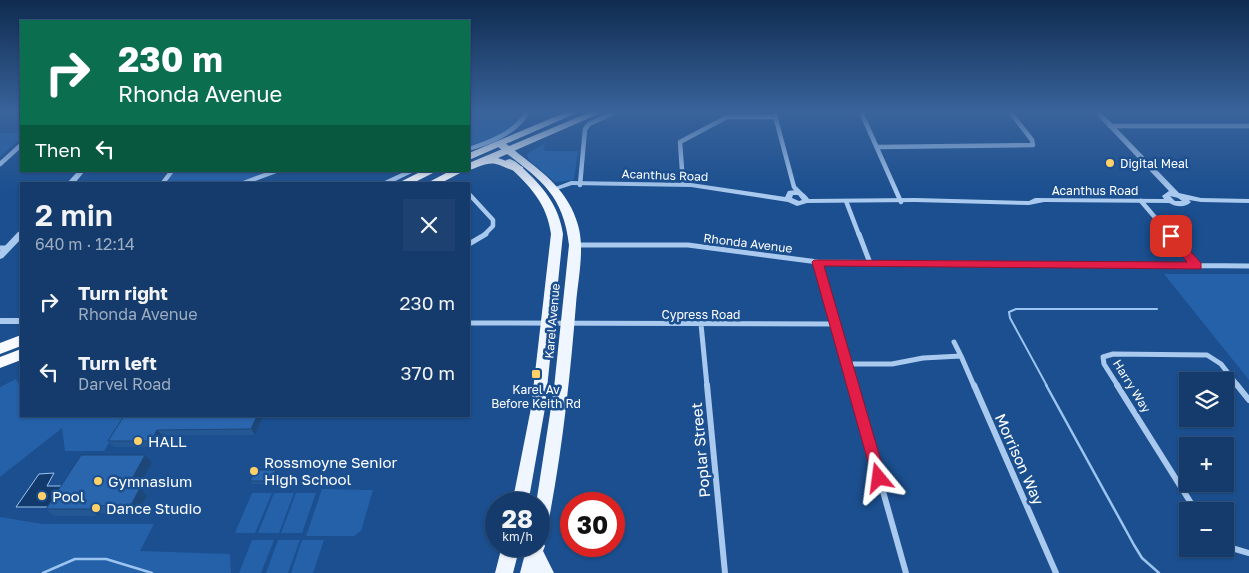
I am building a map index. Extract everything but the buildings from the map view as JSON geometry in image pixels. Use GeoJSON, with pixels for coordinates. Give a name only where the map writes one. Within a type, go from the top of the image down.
{"type":"FeatureCollection","features":[{"type":"Feature","properties":{"kind":"highway"},"geometry":{"type":"LineString","coordinates":[[470,167],[482,162],[501,149],[522,139]]}},
{"type":"Feature","properties":{"kind":"highway"},"geometry":{"type":"LineString","coordinates":[[470,156],[537,139]]}},
{"type":"Feature","properties":{"kind":"highway"},"geometry":{"type":"LineString","coordinates":[[519,158],[521,150],[537,139]]}},
{"type":"Feature","properties":{"kind":"highway"},"geometry":{"type":"LineString","coordinates":[[482,162],[496,161],[519,170]]}},
{"type":"Feature","properties":{"kind":"highway"},"geometry":{"type":"LineString","coordinates":[[406,182],[430,172]]}},
{"type":"Feature","properties":{"kind":"highway"},"geometry":{"type":"LineString","coordinates":[[434,182],[457,172]]}},
{"type":"Feature","properties":{"kind":"highway"},"geometry":{"type":"LineString","coordinates":[[0,349],[20,340]]}},
{"type":"Feature","properties":{"kind":"highway"},"geometry":{"type":"LineString","coordinates":[[0,363],[20,354]]}},
{"type":"Feature","properties":{"kind":"main road","name":"Karel Avenue"},"geometry":{"type":"LineString","coordinates":[[501,149],[519,158],[554,189],[562,197],[572,217],[575,245],[568,324],[557,436],[546,492]]}},
{"type":"Feature","properties":{"kind":"main road","name":"Karel Avenue"},"geometry":{"type":"LineString","coordinates":[[501,149],[547,200],[553,212],[557,234],[538,408],[522,492]]}},
{"type":"Feature","properties":{"kind":"main road"},"geometry":{"type":"LineString","coordinates":[[536,186],[554,189]]}},
{"type":"Feature","properties":{"kind":"main road"},"geometry":{"type":"LineString","coordinates":[[547,200],[550,192],[554,189]]}},
{"type":"Feature","properties":{"kind":"main road"},"geometry":{"type":"LineString","coordinates":[[504,573],[508,557]]}},
{"type":"Feature","properties":{"kind":"main road"},"geometry":{"type":"LineString","coordinates":[[529,573],[533,557]]}},
{"type":"Feature","properties":{"kind":"main road"},"geometry":{"type":"LineString","coordinates":[[538,557],[545,573]]}},
{"type":"Feature","properties":{"kind":"street"},"geometry":{"type":"LineString","coordinates":[[470,149],[493,139]]}},
{"type":"Feature","properties":{"kind":"street"},"geometry":{"type":"LineString","coordinates":[[580,185],[584,139]]}},
{"type":"Feature","properties":{"kind":"street"},"geometry":{"type":"LineString","coordinates":[[683,184],[680,142],[686,139]]}},
{"type":"Feature","properties":{"kind":"street"},"geometry":{"type":"LineString","coordinates":[[782,139],[798,196]]}},
{"type":"Feature","properties":{"kind":"street"},"geometry":{"type":"LineString","coordinates":[[874,139],[900,201]]}},
{"type":"Feature","properties":{"kind":"street"},"geometry":{"type":"LineString","coordinates":[[878,147],[1030,146],[1032,144],[1031,139]]}},
{"type":"Feature","properties":{"kind":"street"},"geometry":{"type":"LineString","coordinates":[[1122,139],[1160,179],[1181,197]]}},
{"type":"Feature","properties":{"kind":"street"},"geometry":{"type":"LineString","coordinates":[[0,164],[20,146]]}},
{"type":"Feature","properties":{"kind":"street"},"geometry":{"type":"LineString","coordinates":[[72,182],[81,172]]}},
{"type":"Feature","properties":{"kind":"street"},"geometry":{"type":"LineString","coordinates":[[164,182],[171,172]]}},
{"type":"Feature","properties":{"kind":"street"},"geometry":{"type":"LineString","coordinates":[[246,182],[273,172]]}},
{"type":"Feature","properties":{"kind":"street"},"geometry":{"type":"LineString","coordinates":[[387,182],[411,172]]}},
{"type":"Feature","properties":{"kind":"street"},"geometry":{"type":"LineString","coordinates":[[1160,179],[1168,197]]}},
{"type":"Feature","properties":{"kind":"street","name":"Acanthus Road"},"geometry":{"type":"LineString","coordinates":[[554,189],[562,190],[580,185],[683,184],[777,197],[798,196],[846,201],[1007,201],[1029,203],[1041,201],[1145,201],[1168,197],[1249,201]]}},
{"type":"Feature","properties":{"kind":"street"},"geometry":{"type":"LineString","coordinates":[[470,195],[492,215],[494,221],[494,226],[487,235],[470,244]]}},
{"type":"Feature","properties":{"kind":"street","name":"Acanthus Road"},"geometry":{"type":"LineString","coordinates":[[1168,197],[1179,204],[1181,197]]}},
{"type":"Feature","properties":{"kind":"street"},"geometry":{"type":"LineString","coordinates":[[846,201],[870,263]]}},
{"type":"Feature","properties":{"kind":"street"},"geometry":{"type":"LineString","coordinates":[[1145,201],[1197,266]]}},
{"type":"Feature","properties":{"kind":"street"},"geometry":{"type":"LineString","coordinates":[[0,256],[4,248],[20,235]]}},
{"type":"Feature","properties":{"kind":"street","name":"Rhonda Avenue"},"geometry":{"type":"LineString","coordinates":[[575,245],[688,246],[818,262],[1249,266]]}},
{"type":"Feature","properties":{"kind":"street"},"geometry":{"type":"LineString","coordinates":[[818,262],[906,573]]}},
{"type":"Feature","properties":{"kind":"street"},"geometry":{"type":"LineString","coordinates":[[0,321],[20,321]]}},
{"type":"Feature","properties":{"kind":"street","name":"Cypress Road"},"geometry":{"type":"LineString","coordinates":[[470,324],[834,324]]}},
{"type":"Feature","properties":{"kind":"street","name":"Poplar Street"},"geometry":{"type":"LineString","coordinates":[[700,324],[725,573]]}},
{"type":"Feature","properties":{"kind":"street","name":"Morrison Way"},"geometry":{"type":"LineString","coordinates":[[954,342],[1056,573]]}},
{"type":"Feature","properties":{"kind":"street","name":"Harry Way"},"geometry":{"type":"LineString","coordinates":[[1190,502],[1103,360],[1105,356],[1113,354],[1202,354],[1220,364],[1249,400]]}},
{"type":"Feature","properties":{"kind":"street"},"geometry":{"type":"LineString","coordinates":[[846,364],[892,364],[923,358],[961,356]]}},
{"type":"Feature","properties":{"kind":"street"},"geometry":{"type":"LineString","coordinates":[[1234,549],[1249,553]]}},
{"type":"Feature","properties":{"kind":"shaded area"},"geometry":{"type":"Polygon","coordinates":[[[0,139],[20,139],[20,139],[0,157],[0,139]]]}},
{"type":"Feature","properties":{"kind":"shaded area"},"geometry":{"type":"Polygon","coordinates":[[[470,139],[490,139],[470,147],[470,139]]]}},
{"type":"Feature","properties":{"kind":"shaded area"},"geometry":{"type":"Polygon","coordinates":[[[545,143],[544,151],[578,151],[574,180],[555,182],[528,159],[527,154],[545,143]]]}},
{"type":"Feature","properties":{"kind":"shaded area"},"geometry":{"type":"Polygon","coordinates":[[[174,172],[267,172],[241,182],[167,182],[174,172]]]}},
{"type":"Feature","properties":{"kind":"shaded area"},"geometry":{"type":"Polygon","coordinates":[[[1164,274],[1249,274],[1249,380],[1164,274]]]}},
{"type":"Feature","properties":{"kind":"shaded area"},"geometry":{"type":"Polygon","coordinates":[[[16,379],[20,386],[20,417],[124,417],[104,451],[65,451],[62,428],[0,477],[0,387],[16,379]]]}},
{"type":"Feature","properties":{"kind":"shaded area","name":"Pool"},"geometry":{"type":"Polygon","coordinates":[[[54,473],[47,486],[67,486],[53,507],[16,507],[39,474],[54,473]]]}},
{"type":"Feature","properties":{"kind":"shaded area"},"geometry":{"type":"Polygon","coordinates":[[[322,489],[373,490],[361,531],[354,536],[306,536],[322,489]]]}},
{"type":"Feature","properties":{"kind":"shaded area"},"geometry":{"type":"Polygon","coordinates":[[[252,493],[272,493],[255,533],[235,533],[252,493]]]}},
{"type":"Feature","properties":{"kind":"shaded area"},"geometry":{"type":"Polygon","coordinates":[[[274,493],[294,493],[279,533],[258,533],[274,493]]]}},
{"type":"Feature","properties":{"kind":"shaded area"},"geometry":{"type":"Polygon","coordinates":[[[296,493],[316,493],[302,533],[281,533],[296,493]]]}},
{"type":"Feature","properties":{"kind":"shaded area"},"geometry":{"type":"Polygon","coordinates":[[[0,517],[43,524],[154,524],[140,551],[230,554],[231,573],[0,573],[0,517]]]}},
{"type":"Feature","properties":{"kind":"shaded area"},"geometry":{"type":"Polygon","coordinates":[[[252,540],[274,540],[261,573],[239,573],[252,540]]]}},
{"type":"Feature","properties":{"kind":"shaded area"},"geometry":{"type":"Polygon","coordinates":[[[278,540],[300,540],[288,573],[266,573],[278,540]]]}},
{"type":"Feature","properties":{"kind":"shaded area"},"geometry":{"type":"Polygon","coordinates":[[[302,540],[324,540],[313,573],[291,573],[302,540]]]}},
{"type":"Feature","properties":{"kind":"waterway"},"geometry":{"type":"LineString","coordinates":[[1047,386],[1010,318],[1009,312],[1016,309],[1157,309]]}},
{"type":"Feature","properties":{"kind":"waterway"},"geometry":{"type":"LineString","coordinates":[[1046,385],[1134,545],[1142,558],[1159,573]]}},
{"type":"Feature","properties":{"kind":"waterway"},"geometry":{"type":"LineString","coordinates":[[43,573],[75,559],[106,559],[152,573]]}},
{"type":"Feature","properties":{"kind":"place","name":"Digital Meal"},"geometry":{"type":"Point","coordinates":[1110,163]}},
{"type":"Feature","properties":{"kind":"place","name":"Karel Av Before Keith Rd"},"geometry":{"type":"Point","coordinates":[536,374]}},
{"type":"Feature","properties":{"kind":"place","name":"HALL"},"geometry":{"type":"Point","coordinates":[138,441]}},
{"type":"Feature","properties":{"kind":"place","name":"Rossmoyne Senior High School"},"geometry":{"type":"Point","coordinates":[254,471]}},
{"type":"Feature","properties":{"kind":"place","name":"Gymnasium"},"geometry":{"type":"Point","coordinates":[98,481]}},
{"type":"Feature","properties":{"kind":"place","name":"Pool"},"geometry":{"type":"Point","coordinates":[42,496]}},
{"type":"Feature","properties":{"kind":"place","name":"Dance Studio"},"geometry":{"type":"Point","coordinates":[96,508]}},
{"type":"Feature","properties":{"kind":"route"},"geometry":{"type":"LineString","coordinates":[[879,478],[818,262],[1197,266],[1171,236]]}}]}
